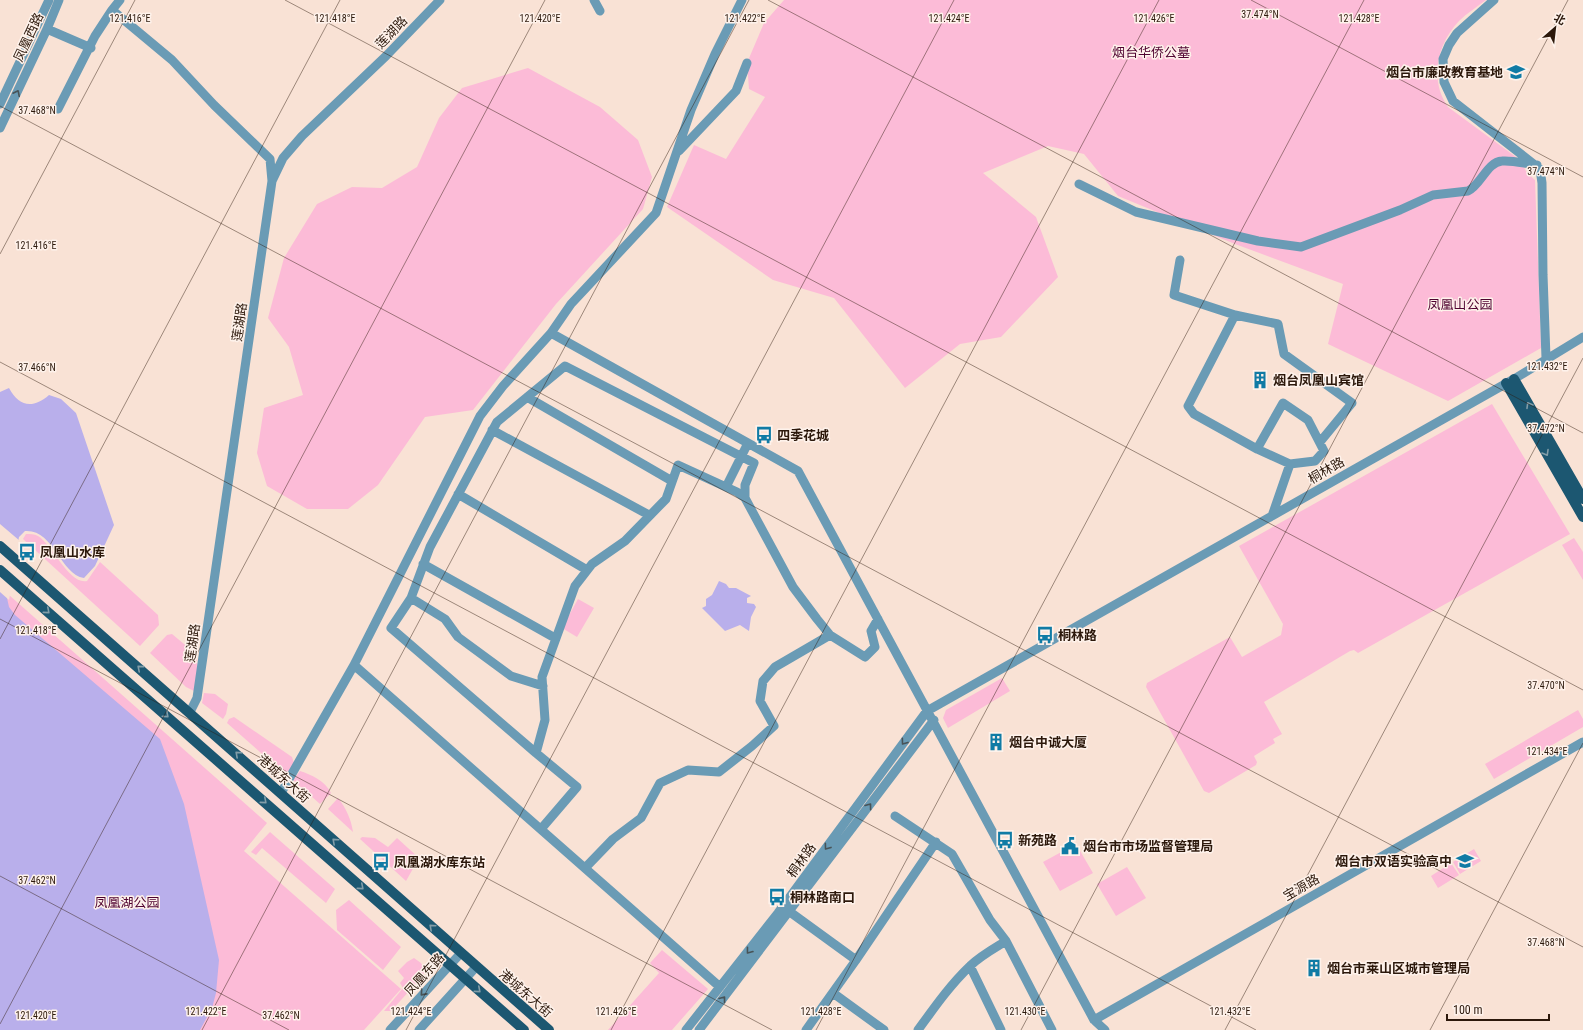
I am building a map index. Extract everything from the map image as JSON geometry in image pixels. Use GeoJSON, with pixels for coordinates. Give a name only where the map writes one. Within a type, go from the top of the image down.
{"type":"FeatureCollection","features":[{"type":"Feature","properties":{"kind":"main road"},"geometry":{"type":"LineString","coordinates":[[1510,381],[1583,499]]}},
{"type":"Feature","properties":{"kind":"main road"},"geometry":{"type":"LineString","coordinates":[[1510,381],[1583,517]]}},
{"type":"Feature","properties":{"kind":"main road","name":"港城东大街"},"geometry":{"type":"LineString","coordinates":[[0,546],[549,1030]]}},
{"type":"Feature","properties":{"kind":"main road"},"geometry":{"type":"LineString","coordinates":[[0,570],[524,1030]]}},
{"type":"Feature","properties":{"kind":"street","name":"凤凰西路"},"geometry":{"type":"LineString","coordinates":[[0,104],[49,0]]}},
{"type":"Feature","properties":{"kind":"street","name":"凤凰西路"},"geometry":{"type":"LineString","coordinates":[[0,128],[47,29],[59,0]]}},
{"type":"Feature","properties":{"kind":"street"},"geometry":{"type":"LineString","coordinates":[[58,109],[91,48],[95,36],[120,0]]}},
{"type":"Feature","properties":{"kind":"street","name":"莲湖路"},"geometry":{"type":"LineString","coordinates":[[190,712],[197,698],[272,181],[283,158],[302,136],[386,56],[440,0]]}},
{"type":"Feature","properties":{"kind":"street"},"geometry":{"type":"LineString","coordinates":[[594,0],[600,11]]}},
{"type":"Feature","properties":{"kind":"street"},"geometry":{"type":"LineString","coordinates":[[281,793],[354,665],[480,416],[503,386],[551,333],[571,304],[656,213],[691,110],[714,54],[742,0]]}},
{"type":"Feature","properties":{"kind":"street"},"geometry":{"type":"LineString","coordinates":[[1494,0],[1457,33],[1449,45],[1443,59],[1444,82],[1453,101],[1513,150],[1537,165],[1542,174],[1546,358]]}},
{"type":"Feature","properties":{"kind":"street"},"geometry":{"type":"LineString","coordinates":[[112,10],[172,60],[214,105],[270,159],[272,181]]}},
{"type":"Feature","properties":{"kind":"street"},"geometry":{"type":"LineString","coordinates":[[47,29],[91,48]]}},
{"type":"Feature","properties":{"kind":"street"},"geometry":{"type":"LineString","coordinates":[[676,153],[736,91],[747,63]]}},
{"type":"Feature","properties":{"kind":"street"},"geometry":{"type":"LineString","coordinates":[[1079,184],[1136,212],[1258,241],[1301,247],[1433,195],[1468,191],[1473,189],[1493,165],[1498,162],[1504,161],[1537,165]]}},
{"type":"Feature","properties":{"kind":"street"},"geometry":{"type":"LineString","coordinates":[[1180,260],[1174,295],[1235,315],[1278,324],[1284,354],[1352,403],[1320,442]]}},
{"type":"Feature","properties":{"kind":"street"},"geometry":{"type":"LineString","coordinates":[[1235,315],[1188,406],[1194,414],[1257,448],[1290,464],[1316,462],[1324,451],[1308,420],[1283,403],[1257,448]]}},
{"type":"Feature","properties":{"kind":"street"},"geometry":{"type":"LineString","coordinates":[[551,333],[798,471],[927,711],[934,720],[1094,1020],[1105,1030]]}},
{"type":"Feature","properties":{"kind":"street","name":"桐林路"},"geometry":{"type":"LineString","coordinates":[[701,1026],[720,987],[778,913],[927,711],[1510,381],[1583,337]]}},
{"type":"Feature","properties":{"kind":"street"},"geometry":{"type":"LineString","coordinates":[[541,829],[577,787],[391,628],[411,598],[430,547],[492,430],[497,422],[565,366],[754,463],[746,485],[745,498]]}},
{"type":"Feature","properties":{"kind":"street"},"geometry":{"type":"LineString","coordinates":[[527,397],[672,481]]}},
{"type":"Feature","properties":{"kind":"street"},"geometry":{"type":"LineString","coordinates":[[492,430],[649,515]]}},
{"type":"Feature","properties":{"kind":"street"},"geometry":{"type":"LineString","coordinates":[[726,487],[748,443]]}},
{"type":"Feature","properties":{"kind":"street"},"geometry":{"type":"LineString","coordinates":[[1272,516],[1290,464]]}},
{"type":"Feature","properties":{"kind":"street"},"geometry":{"type":"LineString","coordinates":[[536,753],[545,720],[542,677],[575,586],[592,564],[625,540],[666,499],[678,465],[726,487],[745,498],[793,587],[830,635],[865,657],[875,647],[871,631],[878,619]]}},
{"type":"Feature","properties":{"kind":"street"},"geometry":{"type":"LineString","coordinates":[[458,494],[588,570]]}},
{"type":"Feature","properties":{"kind":"street"},"geometry":{"type":"LineString","coordinates":[[423,564],[555,638]]}},
{"type":"Feature","properties":{"kind":"street"},"geometry":{"type":"LineString","coordinates":[[411,598],[445,619],[458,637],[511,676],[543,686]]}},
{"type":"Feature","properties":{"kind":"street"},"geometry":{"type":"LineString","coordinates":[[586,868],[613,839],[641,818],[660,783],[688,770],[719,772],[752,746],[774,726],[760,701],[763,681],[775,667],[830,635]]}},
{"type":"Feature","properties":{"kind":"street"},"geometry":{"type":"LineString","coordinates":[[354,665],[720,987]]}},
{"type":"Feature","properties":{"kind":"street","name":"桐林路"},"geometry":{"type":"LineString","coordinates":[[686,1030],[701,1026],[790,912],[934,720]]}},
{"type":"Feature","properties":{"kind":"street","name":"宝源路"},"geometry":{"type":"LineString","coordinates":[[1094,1020],[1583,742]]}},
{"type":"Feature","properties":{"kind":"street"},"geometry":{"type":"LineString","coordinates":[[895,816],[952,854],[990,920],[1006,941],[1052,1030]]}},
{"type":"Feature","properties":{"kind":"street"},"geometry":{"type":"LineString","coordinates":[[806,1030],[856,960],[936,842]]}},
{"type":"Feature","properties":{"kind":"street"},"geometry":{"type":"LineString","coordinates":[[790,912],[856,960]]}},
{"type":"Feature","properties":{"kind":"street"},"geometry":{"type":"LineString","coordinates":[[918,1030],[942,998],[970,966],[985,954],[1006,941]]}},
{"type":"Feature","properties":{"kind":"street","name":"凤凰东路"},"geometry":{"type":"LineString","coordinates":[[390,1030],[449,964],[461,953]]}},
{"type":"Feature","properties":{"kind":"street"},"geometry":{"type":"LineString","coordinates":[[970,966],[1001,1030]]}},
{"type":"Feature","properties":{"kind":"street"},"geometry":{"type":"LineString","coordinates":[[419,1030],[476,967]]}},
{"type":"Feature","properties":{"kind":"street"},"geometry":{"type":"LineString","coordinates":[[833,993],[884,1030]]}},
{"type":"Feature","properties":{"kind":"green space"},"geometry":{"type":"Polygon","coordinates":[[[784,0],[1486,0],[1459,21],[1451,30],[1441,51],[1437,74],[1442,96],[1448,107],[1520,160],[1527,173],[1535,180],[1541,348],[1448,401],[1328,344],[1343,284],[1235,244],[1118,196],[1084,154],[1048,146],[983,173],[1036,217],[1058,277],[1001,337],[960,344],[905,388],[834,298],[773,280],[667,207],[694,145],[726,159],[765,97],[749,89],[747,63],[764,23],[784,0]]]}},
{"type":"Feature","properties":{"kind":"green space"},"geometry":{"type":"Polygon","coordinates":[[[528,68],[600,107],[638,140],[652,177],[643,209],[556,304],[473,410],[425,417],[378,485],[348,509],[307,509],[267,486],[257,453],[264,408],[303,395],[289,347],[268,318],[284,258],[317,204],[352,187],[382,188],[417,167],[439,118],[462,88],[528,68]]]}},
{"type":"Feature","properties":{"kind":"green space"},"geometry":{"type":"Polygon","coordinates":[[[1492,404],[1570,534],[1358,653],[1354,650],[1350,651],[1264,702],[1282,734],[1273,739],[1275,743],[1254,756],[1257,762],[1256,765],[1209,793],[1204,791],[1146,687],[1147,683],[1230,637],[1242,657],[1281,635],[1283,624],[1239,546],[1492,404]]]}},
{"type":"Feature","properties":{"kind":"green space"},"geometry":{"type":"Polygon","coordinates":[[[26,534],[36,535],[43,540],[67,571],[80,581],[87,581],[100,562],[158,615],[159,625],[140,646],[23,539],[26,534]]]}},
{"type":"Feature","properties":{"kind":"green space"},"geometry":{"type":"Polygon","coordinates":[[[1574,538],[1583,552],[1583,580],[1562,545],[1574,538]]]}},
{"type":"Feature","properties":{"kind":"green space","name":"凤凰山水库"},"geometry":{"type":"Polygon","coordinates":[[[0,587],[267,823],[244,851],[401,989],[364,1030],[0,1030],[0,587]]]}},
{"type":"Feature","properties":{"kind":"green space"},"geometry":{"type":"Polygon","coordinates":[[[578,599],[594,608],[577,637],[562,628],[578,599]]]}},
{"type":"Feature","properties":{"kind":"green space"},"geometry":{"type":"Polygon","coordinates":[[[172,634],[196,654],[198,671],[194,691],[186,687],[150,653],[167,635],[172,634]]]}},
{"type":"Feature","properties":{"kind":"green space"},"geometry":{"type":"Polygon","coordinates":[[[1002,678],[1010,691],[948,728],[943,718],[946,710],[1002,678]]]}},
{"type":"Feature","properties":{"kind":"green space"},"geometry":{"type":"Polygon","coordinates":[[[204,693],[215,694],[228,704],[226,714],[223,719],[202,703],[204,693]]]}},
{"type":"Feature","properties":{"kind":"green space"},"geometry":{"type":"Polygon","coordinates":[[[1578,710],[1583,719],[1583,727],[1494,779],[1485,764],[1578,710]]]}},
{"type":"Feature","properties":{"kind":"green space"},"geometry":{"type":"Polygon","coordinates":[[[234,717],[292,757],[294,763],[287,776],[227,723],[229,719],[234,717]]]}},
{"type":"Feature","properties":{"kind":"green space"},"geometry":{"type":"Polygon","coordinates":[[[300,771],[318,779],[331,793],[320,804],[293,780],[300,771]]]}},
{"type":"Feature","properties":{"kind":"green space"},"geometry":{"type":"Polygon","coordinates":[[[338,798],[348,814],[353,832],[328,809],[338,798]]]}},
{"type":"Feature","properties":{"kind":"green space"},"geometry":{"type":"Polygon","coordinates":[[[270,832],[335,889],[326,903],[262,848],[256,855],[251,852],[270,832]]]}},
{"type":"Feature","properties":{"kind":"green space"},"geometry":{"type":"Polygon","coordinates":[[[362,837],[375,838],[388,847],[397,838],[419,858],[406,881],[360,839],[362,837]]]}},
{"type":"Feature","properties":{"kind":"green space"},"geometry":{"type":"Polygon","coordinates":[[[1076,844],[1093,873],[1060,891],[1043,862],[1076,844]]]}},
{"type":"Feature","properties":{"kind":"green space"},"geometry":{"type":"Polygon","coordinates":[[[1474,849],[1481,861],[1460,874],[1453,862],[1474,849]]]}},
{"type":"Feature","properties":{"kind":"green space"},"geometry":{"type":"Polygon","coordinates":[[[1451,863],[1459,875],[1438,888],[1431,876],[1451,863]]]}},
{"type":"Feature","properties":{"kind":"green space"},"geometry":{"type":"Polygon","coordinates":[[[1127,867],[1146,898],[1116,916],[1097,884],[1127,867]]]}},
{"type":"Feature","properties":{"kind":"green space"},"geometry":{"type":"Polygon","coordinates":[[[349,900],[401,947],[383,970],[337,930],[336,910],[349,900]]]}},
{"type":"Feature","properties":{"kind":"green space"},"geometry":{"type":"Polygon","coordinates":[[[662,950],[708,989],[672,1030],[608,1030],[659,973],[650,963],[662,950]]]}},
{"type":"Feature","properties":{"kind":"green space"},"geometry":{"type":"Polygon","coordinates":[[[414,958],[421,963],[425,970],[422,977],[391,1011],[384,1011],[403,988],[400,983],[404,978],[398,971],[407,962],[414,958]]]}},
{"type":"Feature","properties":{"kind":"shaded area","name":"凤凰山水库"},"geometry":{"type":"Polygon","coordinates":[[[9,388],[17,399],[27,404],[37,402],[49,395],[61,399],[76,413],[114,525],[95,566],[84,578],[76,575],[69,569],[43,537],[35,532],[25,531],[19,537],[7,598],[9,607],[15,615],[160,739],[184,804],[219,960],[216,993],[212,1008],[200,1030],[0,1030],[0,392],[9,388]]]}},
{"type":"Feature","properties":{"kind":"shaded area"},"geometry":{"type":"Polygon","coordinates":[[[719,581],[726,584],[729,588],[736,588],[751,596],[747,598],[747,603],[754,604],[756,607],[751,617],[749,631],[740,625],[725,631],[702,608],[706,606],[706,599],[712,595],[719,581]]]}},
{"type":"Feature","properties":{"kind":"pier"},"geometry":{"type":"Polygon","coordinates":[[[0,524],[20,541],[9,600],[0,592],[0,524]]]}},
{"type":"Feature","properties":{"kind":"place","name":"烟台市廉政教育基地"},"geometry":{"type":"Point","coordinates":[1516,72]}},
{"type":"Feature","properties":{"kind":"place","name":"烟台凤凰山宾馆"},"geometry":{"type":"Point","coordinates":[1260,380]}},
{"type":"Feature","properties":{"kind":"place","name":"四季花城"},"geometry":{"type":"Point","coordinates":[764,435]}},
{"type":"Feature","properties":{"kind":"place","name":"凤凰山水库"},"geometry":{"type":"Point","coordinates":[27,552]}},
{"type":"Feature","properties":{"kind":"place","name":"桐林路"},"geometry":{"type":"Point","coordinates":[1045,635]}},
{"type":"Feature","properties":{"kind":"place","name":"烟台中诚大厦"},"geometry":{"type":"Point","coordinates":[996,742]}},
{"type":"Feature","properties":{"kind":"place","name":"新苑路"},"geometry":{"type":"Point","coordinates":[1005,840]}},
{"type":"Feature","properties":{"kind":"place","name":"烟台市市场监督管理局"},"geometry":{"type":"Point","coordinates":[1070,846]}},
{"type":"Feature","properties":{"kind":"place","name":"烟台市双语实验高中"},"geometry":{"type":"Point","coordinates":[1465,861]}},
{"type":"Feature","properties":{"kind":"place","name":"凤凰湖水库东站"},"geometry":{"type":"Point","coordinates":[381,862]}},
{"type":"Feature","properties":{"kind":"place","name":"桐林路南口"},"geometry":{"type":"Point","coordinates":[777,897]}},
{"type":"Feature","properties":{"kind":"place","name":"烟台市莱山区城市管理局"},"geometry":{"type":"Point","coordinates":[1314,968]}},
{"type":"Feature","properties":{"kind":"park label","name":"烟台华侨公墓"},"geometry":{"type":"Point","coordinates":[1151,52]}},
{"type":"Feature","properties":{"kind":"park label","name":"凤凰山公园"},"geometry":{"type":"Point","coordinates":[1460,304]}},
{"type":"Feature","properties":{"kind":"park label","name":"凤凰湖公园"},"geometry":{"type":"Point","coordinates":[127,902]}}]}
